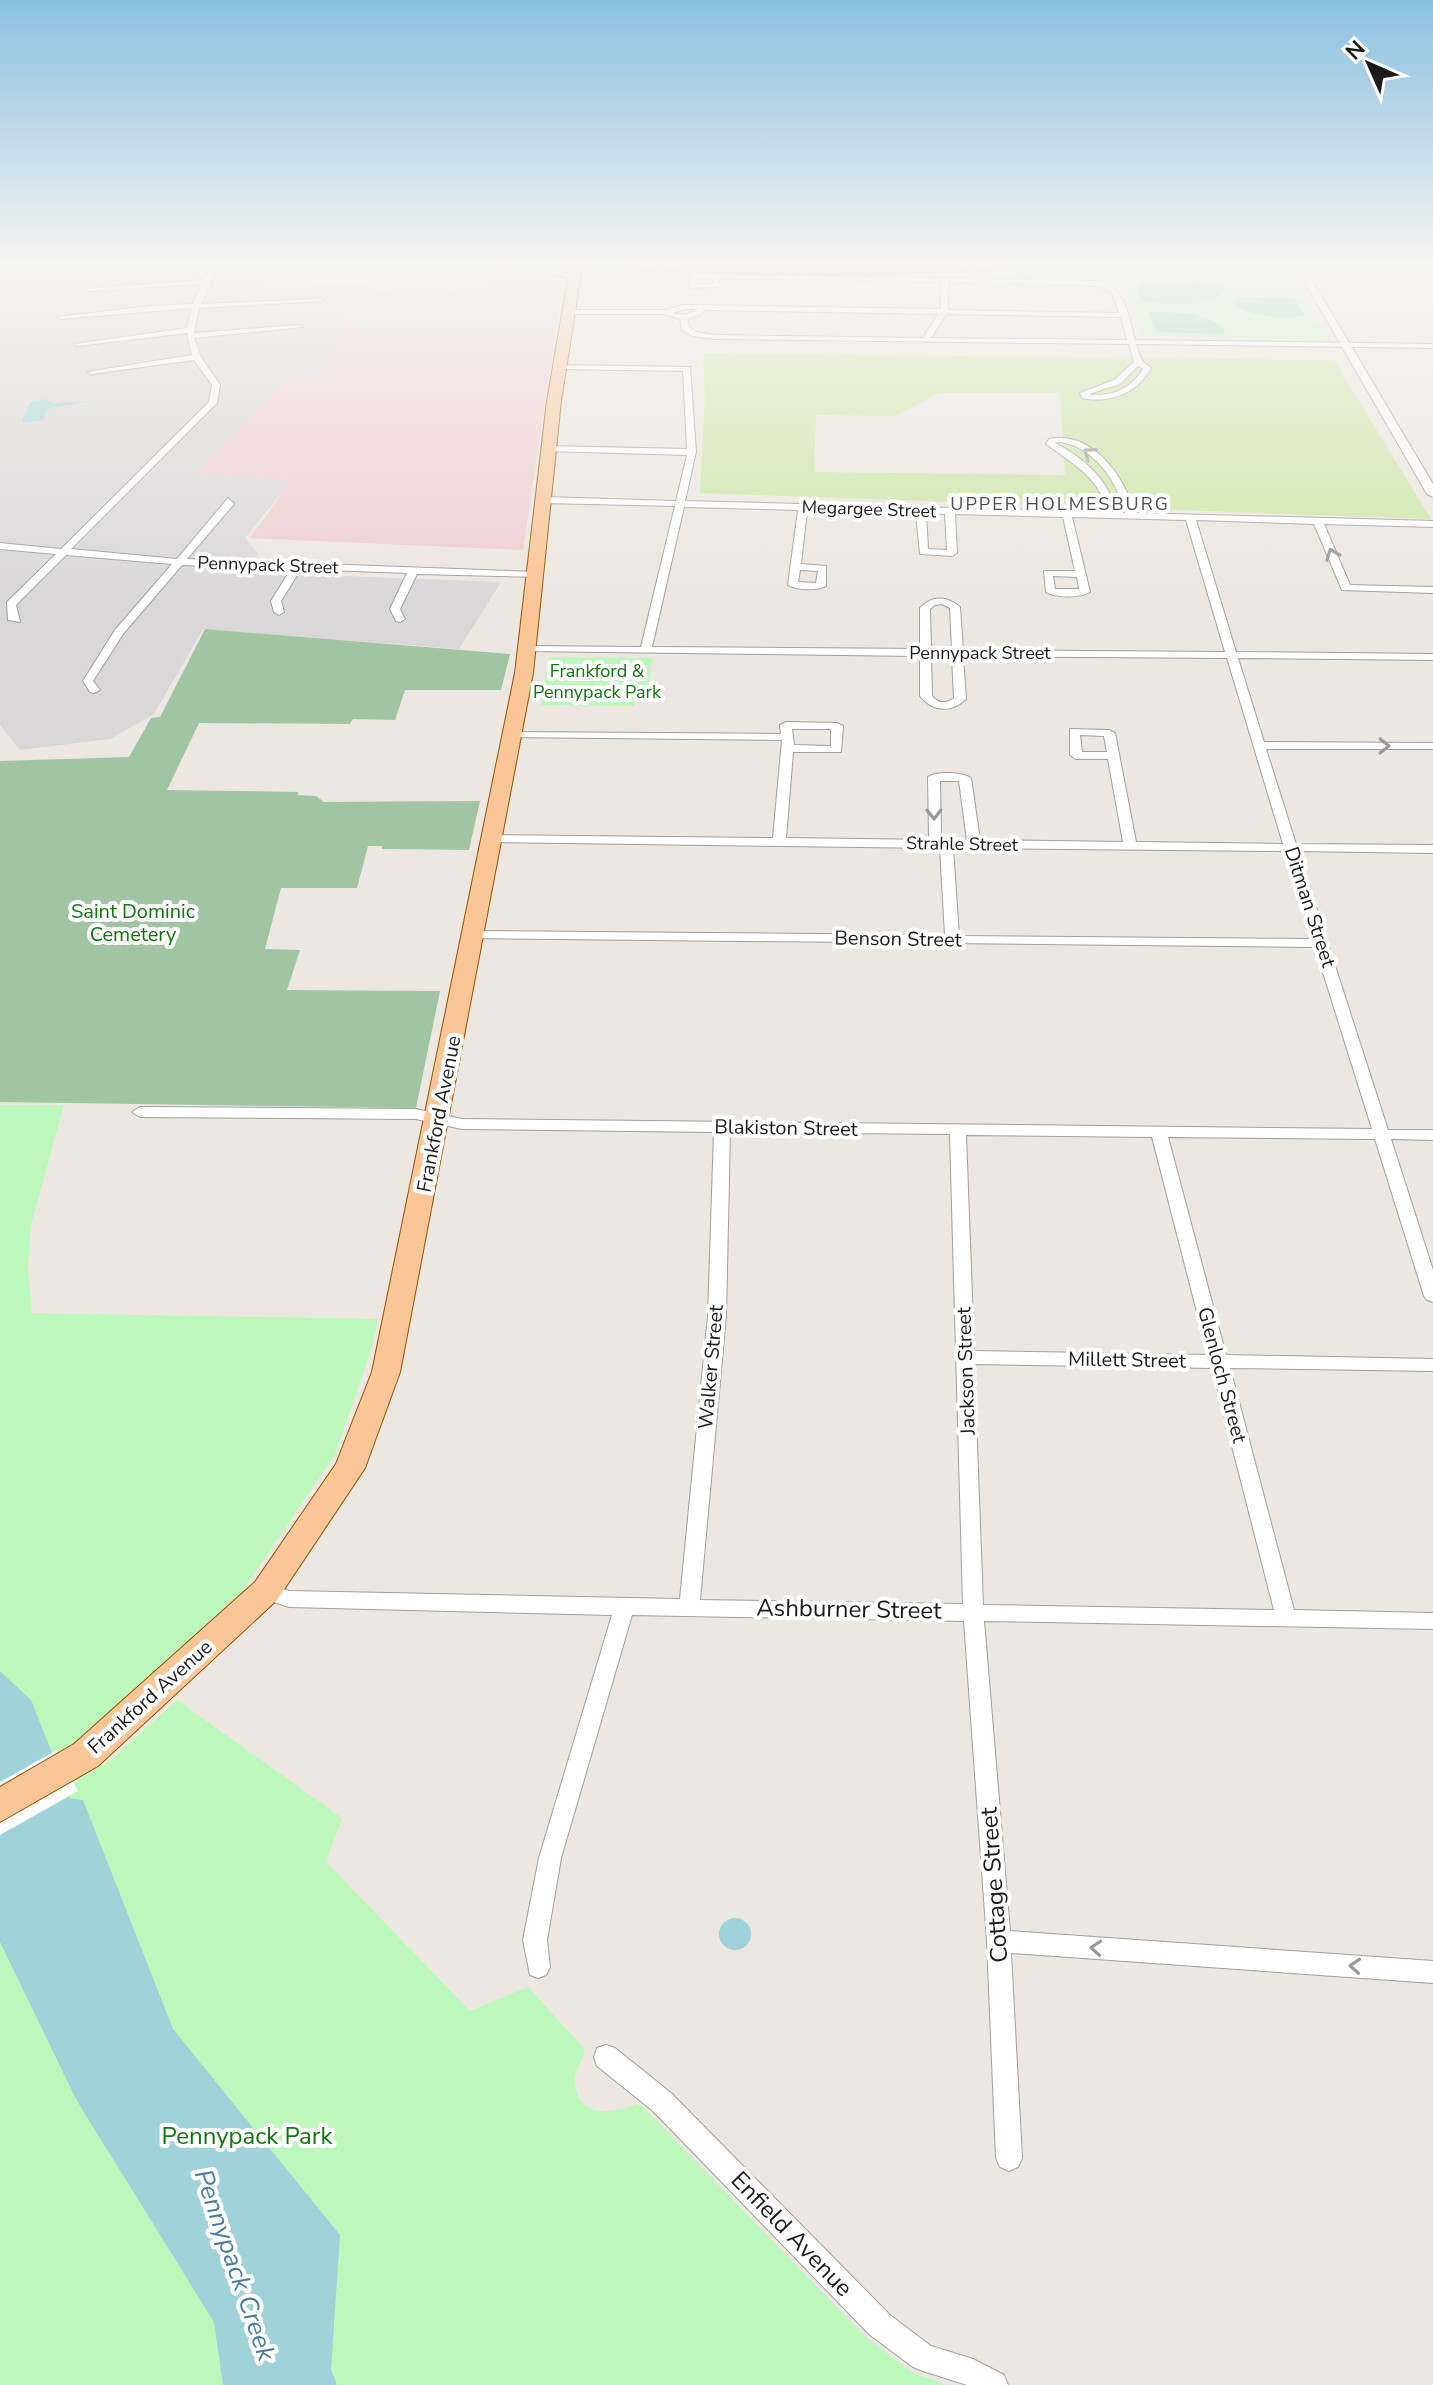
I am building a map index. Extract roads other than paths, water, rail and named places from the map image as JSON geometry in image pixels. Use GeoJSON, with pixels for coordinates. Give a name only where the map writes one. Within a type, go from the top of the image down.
{"type":"FeatureCollection","features":[{"type":"Feature","properties":{"kind":"main road","name":"Frankford Avenue"},"geometry":{"type":"LineString","coordinates":[[0,1806],[66,1769],[109,1734],[266,1591],[344,1477],[358,1449],[392,1350],[512,735],[527,649],[558,378]]}},
{"type":"Feature","properties":{"kind":"street"},"geometry":{"type":"LineString","coordinates":[[16,620],[12,618],[11,604],[213,403],[216,385],[211,378]]}},
{"type":"Feature","properties":{"kind":"street"},"geometry":{"type":"LineString","coordinates":[[646,650],[692,452],[688,378]]}},
{"type":"Feature","properties":{"kind":"street"},"geometry":{"type":"LineString","coordinates":[[1123,378],[1106,388],[1084,393],[1085,396],[1102,399],[1132,386],[1140,378]]}},
{"type":"Feature","properties":{"kind":"street"},"geometry":{"type":"LineString","coordinates":[[1365,378],[1433,494]]}},
{"type":"Feature","properties":{"kind":"street"},"geometry":{"type":"LineString","coordinates":[[1113,515],[1111,503],[1095,476],[1050,444],[1052,441],[1069,439],[1102,463],[1122,488],[1131,516]]}},
{"type":"Feature","properties":{"kind":"street"},"geometry":{"type":"LineString","coordinates":[[549,449],[692,452]]}},
{"type":"Feature","properties":{"kind":"street","name":"Megargee Street"},"geometry":{"type":"LineString","coordinates":[[544,500],[1433,524]]}},
{"type":"Feature","properties":{"kind":"street"},"geometry":{"type":"LineString","coordinates":[[94,690],[88,681],[119,632],[229,504],[228,501]]}},
{"type":"Feature","properties":{"kind":"street"},"geometry":{"type":"LineString","coordinates":[[795,567],[803,507]]}},
{"type":"Feature","properties":{"kind":"street"},"geometry":{"type":"LineString","coordinates":[[921,510],[923,552],[952,553],[950,511]]}},
{"type":"Feature","properties":{"kind":"street"},"geometry":{"type":"LineString","coordinates":[[1067,514],[1080,574]]}},
{"type":"Feature","properties":{"kind":"street","name":"Ditman Street"},"geometry":{"type":"LineString","coordinates":[[1190,517],[1380,1135],[1433,1296]]}},
{"type":"Feature","properties":{"kind":"street"},"geometry":{"type":"LineString","coordinates":[[1318,521],[1346,588],[1433,590]]}},
{"type":"Feature","properties":{"kind":"street","name":"Pennypack Street"},"geometry":{"type":"LineString","coordinates":[[0,546],[179,562],[536,575]]}},
{"type":"Feature","properties":{"kind":"street"},"geometry":{"type":"LineString","coordinates":[[279,612],[276,601],[298,566]]}},
{"type":"Feature","properties":{"kind":"street"},"geometry":{"type":"LineString","coordinates":[[400,619],[395,609],[414,570]]}},
{"type":"Feature","properties":{"kind":"street"},"geometry":{"type":"LineString","coordinates":[[940,601],[955,607],[958,653],[960,699],[955,704],[942,706],[926,699],[925,608],[929,603],[940,601]]}},
{"type":"Feature","properties":{"kind":"street","name":"Pennypack Street"},"geometry":{"type":"LineString","coordinates":[[527,649],[1433,657]]}},
{"type":"Feature","properties":{"kind":"street"},"geometry":{"type":"LineString","coordinates":[[512,735],[787,743],[779,842]]}},
{"type":"Feature","properties":{"kind":"street"},"geometry":{"type":"LineString","coordinates":[[1260,745],[1433,746]]}},
{"type":"Feature","properties":{"kind":"street"},"geometry":{"type":"LineString","coordinates":[[1113,756],[1130,846]]}},
{"type":"Feature","properties":{"kind":"street"},"geometry":{"type":"LineString","coordinates":[[952,939],[946,844],[935,835],[934,777],[965,778],[974,844]]}},
{"type":"Feature","properties":{"kind":"street","name":"Strahle Street"},"geometry":{"type":"LineString","coordinates":[[492,839],[1433,849]]}},
{"type":"Feature","properties":{"kind":"street","name":"Benson Street"},"geometry":{"type":"LineString","coordinates":[[473,935],[1322,943]]}},
{"type":"Feature","properties":{"kind":"street","name":"Blakiston Street"},"geometry":{"type":"LineString","coordinates":[[140,1112],[416,1114],[462,1124],[1433,1135]]}},
{"type":"Feature","properties":{"kind":"street","name":"Walker Street"},"geometry":{"type":"LineString","coordinates":[[689,1607],[717,1316],[722,1127]]}},
{"type":"Feature","properties":{"kind":"street","name":"Jackson Street"},"geometry":{"type":"LineString","coordinates":[[958,1130],[973,1612]]}},
{"type":"Feature","properties":{"kind":"street","name":"Glenloch Street"},"geometry":{"type":"LineString","coordinates":[[1159,1132],[1286,1618]]}},
{"type":"Feature","properties":{"kind":"street","name":"Millett Street"},"geometry":{"type":"LineString","coordinates":[[965,1357],[1433,1365]]}},
{"type":"Feature","properties":{"kind":"street","name":"Ashburner Street"},"geometry":{"type":"LineString","coordinates":[[266,1591],[289,1599],[1433,1621]]}},
{"type":"Feature","properties":{"kind":"street"},"geometry":{"type":"LineString","coordinates":[[538,1967],[535,1940],[550,1858],[625,1606]]}},
{"type":"Feature","properties":{"kind":"street","name":"Cottage Street"},"geometry":{"type":"LineString","coordinates":[[973,1612],[999,1941],[1009,2158]]}},
{"type":"Feature","properties":{"kind":"street"},"geometry":{"type":"LineString","coordinates":[[999,1941],[1433,1972]]}},
{"type":"Feature","properties":{"kind":"street","name":"Enfield Avenue"},"geometry":{"type":"LineString","coordinates":[[606,2057],[662,2102],[880,2325],[923,2357],[973,2373],[994,2385]]}},
{"type":"Feature","properties":{"kind":"water"},"geometry":{"type":"Polygon","coordinates":[[[45,399],[54,403],[90,401],[52,408],[47,410],[43,420],[24,423],[22,421],[30,402],[45,399]]]}},
{"type":"Feature","properties":{"kind":"water","name":"Pennypack Creek"},"geometry":{"type":"Polygon","coordinates":[[[0,1671],[31,1700],[70,1798],[83,1800],[173,2029],[340,2235],[331,2369],[337,2385],[223,2385],[214,2322],[77,2101],[0,1942],[0,1671]]]}},
{"type":"Feature","properties":{"kind":"water"},"geometry":{"type":"Polygon","coordinates":[[[735,1918],[746,1923],[751,1934],[746,1945],[735,1950],[724,1945],[719,1934],[724,1923],[735,1918]]]}},
{"type":"Feature","properties":{"kind":"district","name":"UPPER HOLMESBURG"},"geometry":{"type":"Point","coordinates":[1060,504]}},
{"type":"Feature","properties":{"kind":"park label","name":"Frankford & Pennypack Park"},"geometry":{"type":"Point","coordinates":[597,681]}},
{"type":"Feature","properties":{"kind":"park label","name":"Saint Dominic Cemetery"},"geometry":{"type":"Point","coordinates":[133,922]}},
{"type":"Feature","properties":{"kind":"park label","name":"Pennypack Park"},"geometry":{"type":"Point","coordinates":[247,2136]}}]}
